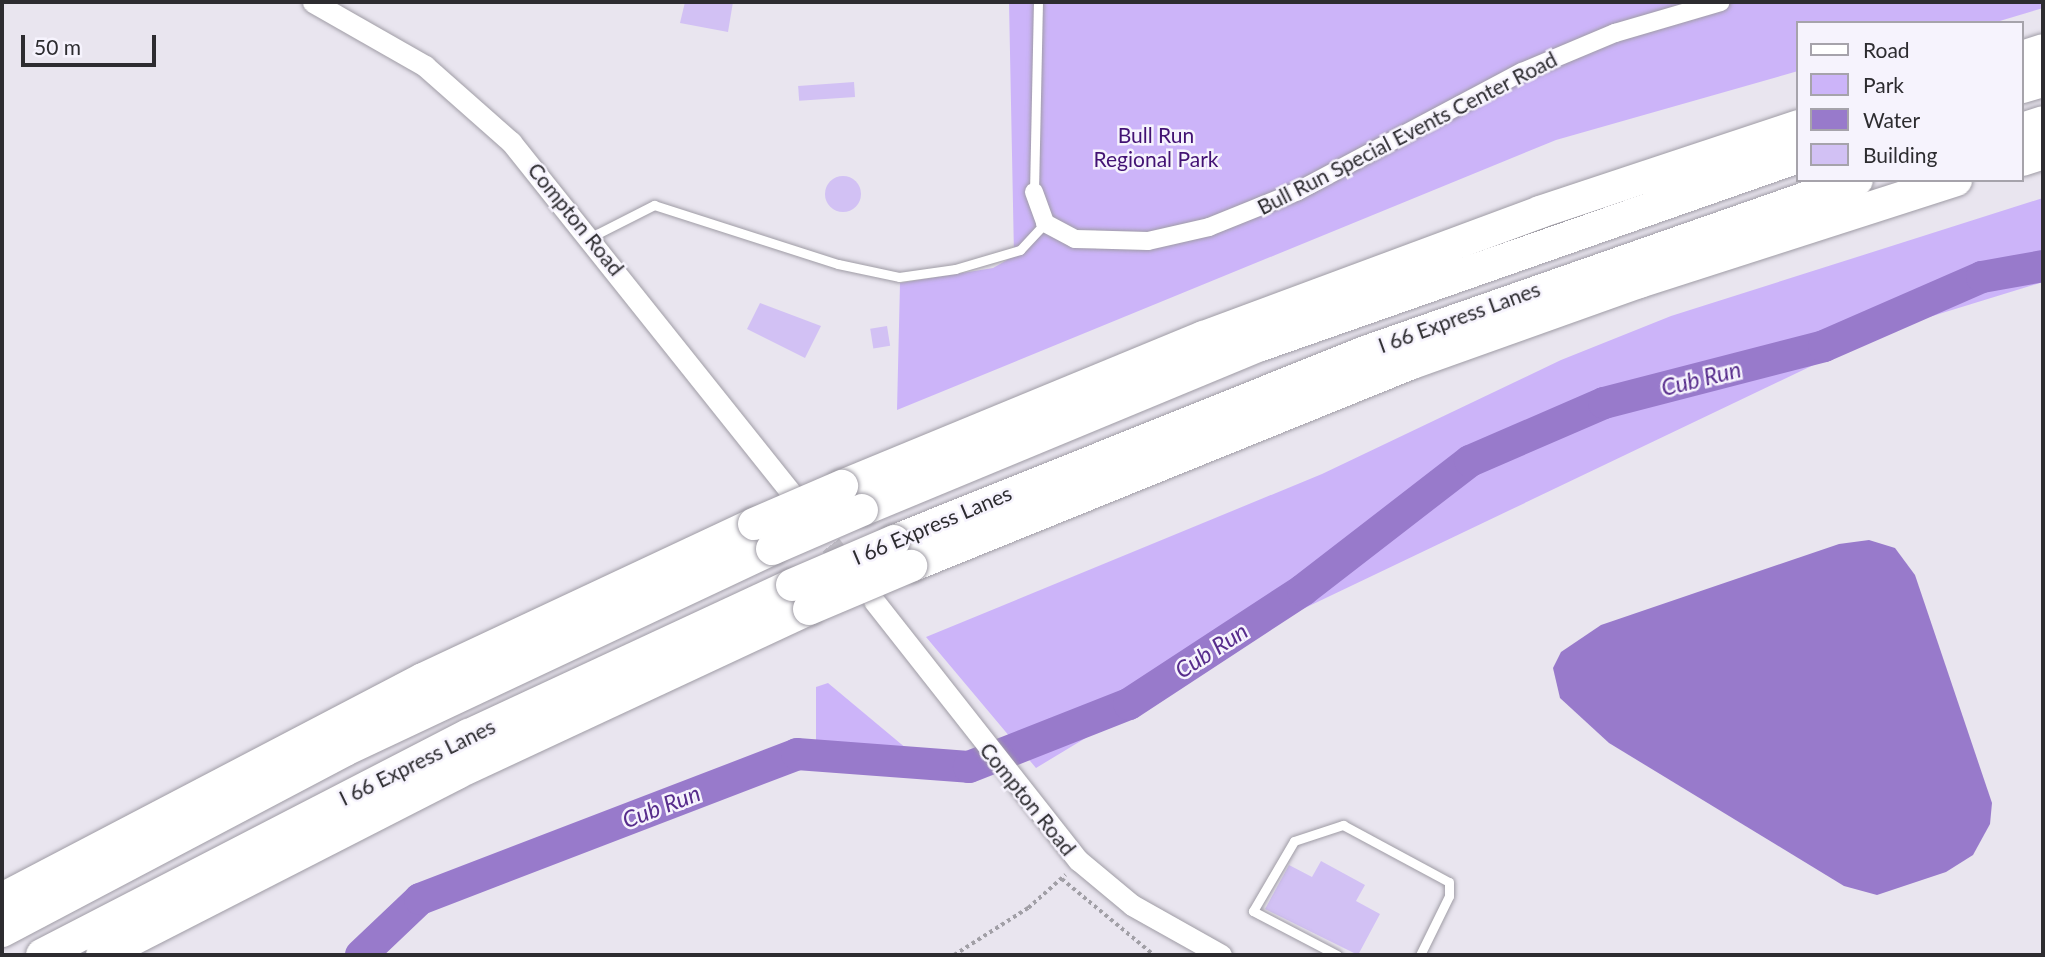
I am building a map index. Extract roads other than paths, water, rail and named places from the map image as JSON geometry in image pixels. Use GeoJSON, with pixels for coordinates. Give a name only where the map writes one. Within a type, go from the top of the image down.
{"type":"FeatureCollection","features":[{"type":"Feature","properties":{"kind":"highway"},"geometry":{"type":"LineString","coordinates":[[2024,56],[2043,51]]}},
{"type":"Feature","properties":{"kind":"highway"},"geometry":{"type":"LineString","coordinates":[[2024,86],[2043,80]]}},
{"type":"Feature","properties":{"kind":"highway"},"geometry":{"type":"LineString","coordinates":[[2024,128],[2043,122]]}},
{"type":"Feature","properties":{"kind":"highway"},"geometry":{"type":"LineString","coordinates":[[2,899],[423,679],[763,537],[1204,337],[1540,212],[1797,126]]}},
{"type":"Feature","properties":{"kind":"highway"},"geometry":{"type":"LineString","coordinates":[[2024,159],[2043,153]]}},
{"type":"Feature","properties":{"kind":"highway","name":"I 66 Express Lanes"},"geometry":{"type":"LineString","coordinates":[[852,498],[1261,345],[1797,157]]}},
{"type":"Feature","properties":{"kind":"highway","name":"I 66 Express Lanes"},"geometry":{"type":"LineString","coordinates":[[902,553],[1378,347],[1851,182]]}},
{"type":"Feature","properties":{"kind":"highway"},"geometry":{"type":"LineString","coordinates":[[102,955],[800,597],[902,553],[1412,363],[1639,282],[1950,182]]}},
{"type":"Feature","properties":{"kind":"highway","name":"I 66 Express Lanes"},"geometry":{"type":"LineString","coordinates":[[2,931],[345,750],[763,537]]}},
{"type":"Feature","properties":{"kind":"highway","name":"I 66 Express Lanes"},"geometry":{"type":"LineString","coordinates":[[42,955],[469,735],[800,597]]}},
{"type":"Feature","properties":{"kind":"street","name":"Compton Road"},"geometry":{"type":"LineString","coordinates":[[313,2],[382,38],[467,100],[519,150],[591,237],[790,491]]}},
{"type":"Feature","properties":{"kind":"street","name":"Bull Run Special Events Center Road"},"geometry":{"type":"LineString","coordinates":[[1045,223],[1062,236],[1094,242],[1148,241],[1209,227],[1298,191],[1552,58],[1720,2]]}},
{"type":"Feature","properties":{"kind":"street"},"geometry":{"type":"LineString","coordinates":[[1034,192],[1045,223]]}},
{"type":"Feature","properties":{"kind":"street","name":"Compton Road"},"geometry":{"type":"LineString","coordinates":[[874,601],[1027,801],[1078,860],[1132,905],[1221,955]]}},
{"type":"Feature","properties":{"kind":"lane"},"geometry":{"type":"LineString","coordinates":[[1034,192],[1038,2]]}},
{"type":"Feature","properties":{"kind":"lane"},"geometry":{"type":"LineString","coordinates":[[591,237],[654,205],[838,264],[899,277],[955,269],[1020,250],[1045,223]]}},
{"type":"Feature","properties":{"kind":"lane"},"geometry":{"type":"LineString","coordinates":[[1337,955],[1253,911],[1294,841],[1343,825],[1449,883],[1449,896],[1420,955]]}},
{"type":"Feature","properties":{"kind":"water"},"geometry":{"type":"Polygon","coordinates":[[[1869,540],[1895,548],[1915,575],[1992,803],[1990,824],[1973,855],[1946,872],[1877,895],[1844,886],[1609,743],[1560,698],[1553,668],[1561,652],[1601,625],[1839,544],[1869,540]]]}},
{"type":"Feature","properties":{"kind":"waterway","name":"Cub Run"},"geometry":{"type":"LineString","coordinates":[[361,955],[420,899],[797,754],[969,767],[1129,704],[1303,590],[1470,461],[1604,403],[1824,346],[1982,277],[2043,266]]}},
{"type":"Feature","properties":{"kind":"tunnel"},"geometry":{"type":"LineString","coordinates":[[812,520],[852,572]]}},
{"type":"Feature","properties":{"kind":"park label","name":"Bull Run Regional Park"},"geometry":{"type":"Point","coordinates":[1156,147]}}]}
